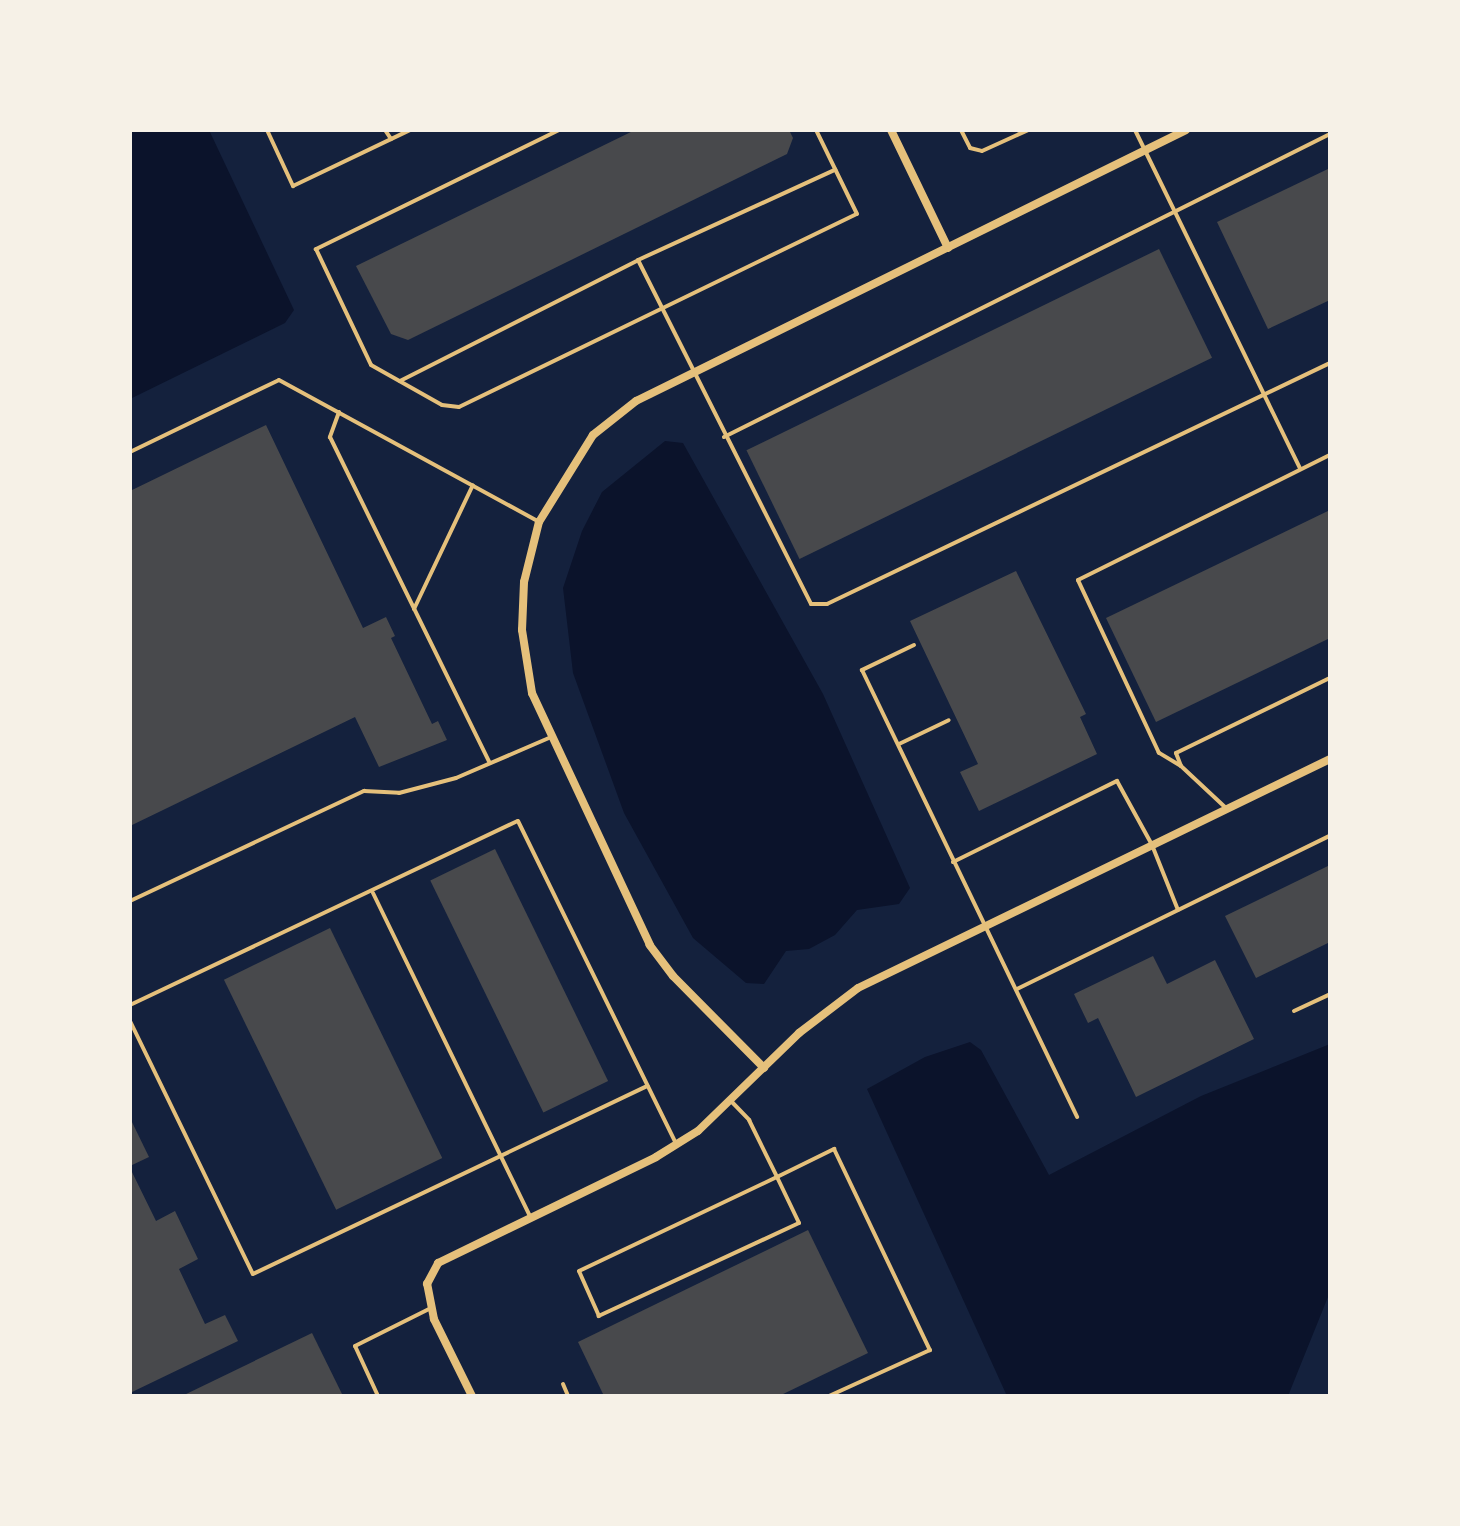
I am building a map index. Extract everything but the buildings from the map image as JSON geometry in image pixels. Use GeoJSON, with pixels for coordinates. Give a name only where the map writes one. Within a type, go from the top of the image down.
{"type":"FeatureCollection","features":[{"type":"Feature","properties":{"kind":"street"},"geometry":{"type":"LineString","coordinates":[[891,130],[948,248]]}},
{"type":"Feature","properties":{"kind":"street"},"geometry":{"type":"LineString","coordinates":[[764,1068],[673,976],[650,945],[532,693],[522,630],[524,582],[539,522],[559,481],[593,435],[636,401],[1186,130]]}},
{"type":"Feature","properties":{"kind":"street"},"geometry":{"type":"LineString","coordinates":[[472,1396],[431,1308],[427,1284],[438,1263],[677,1145],[730,1100],[799,1033],[858,988],[1330,759]]}},
{"type":"Feature","properties":{"kind":"lane"},"geometry":{"type":"LineString","coordinates":[[267,130],[293,186],[410,130]]}},
{"type":"Feature","properties":{"kind":"lane"},"geometry":{"type":"LineString","coordinates":[[385,130],[391,139]]}},
{"type":"Feature","properties":{"kind":"lane"},"geometry":{"type":"LineString","coordinates":[[559,130],[316,249],[371,365],[442,405],[459,407],[857,214],[816,130]]}},
{"type":"Feature","properties":{"kind":"lane"},"geometry":{"type":"LineString","coordinates":[[961,130],[970,148],[982,151],[1028,130]]}},
{"type":"Feature","properties":{"kind":"lane"},"geometry":{"type":"LineString","coordinates":[[1135,130],[1300,470]]}},
{"type":"Feature","properties":{"kind":"lane"},"geometry":{"type":"LineString","coordinates":[[723,437],[1330,134]]}},
{"type":"Feature","properties":{"kind":"lane"},"geometry":{"type":"LineString","coordinates":[[400,381],[638,260],[835,170]]}},
{"type":"Feature","properties":{"kind":"lane"},"geometry":{"type":"LineString","coordinates":[[638,260],[723,437],[811,604],[827,604],[1330,363]]}},
{"type":"Feature","properties":{"kind":"lane"},"geometry":{"type":"LineString","coordinates":[[130,452],[279,380],[539,522]]}},
{"type":"Feature","properties":{"kind":"lane"},"geometry":{"type":"LineString","coordinates":[[339,412],[330,437],[490,763]]}},
{"type":"Feature","properties":{"kind":"lane"},"geometry":{"type":"LineString","coordinates":[[1227,809],[1181,766],[1159,753],[1078,580],[1330,455]]}},
{"type":"Feature","properties":{"kind":"lane"},"geometry":{"type":"LineString","coordinates":[[414,610],[473,485]]}},
{"type":"Feature","properties":{"kind":"lane"},"geometry":{"type":"LineString","coordinates":[[914,645],[862,670],[1077,1117]]}},
{"type":"Feature","properties":{"kind":"lane"},"geometry":{"type":"LineString","coordinates":[[1181,766],[1176,753],[1330,678]]}},
{"type":"Feature","properties":{"kind":"lane"},"geometry":{"type":"LineString","coordinates":[[899,744],[949,720]]}},
{"type":"Feature","properties":{"kind":"lane"},"geometry":{"type":"LineString","coordinates":[[130,901],[364,791],[399,793],[490,763],[551,737]]}},
{"type":"Feature","properties":{"kind":"lane"},"geometry":{"type":"LineString","coordinates":[[953,862],[1117,781],[1152,845],[1178,910]]}},
{"type":"Feature","properties":{"kind":"lane"},"geometry":{"type":"LineString","coordinates":[[130,1005],[518,821],[677,1145]]}},
{"type":"Feature","properties":{"kind":"lane"},"geometry":{"type":"LineString","coordinates":[[1017,989],[1330,836]]}},
{"type":"Feature","properties":{"kind":"lane"},"geometry":{"type":"LineString","coordinates":[[373,892],[531,1218]]}},
{"type":"Feature","properties":{"kind":"lane"},"geometry":{"type":"LineString","coordinates":[[1294,1011],[1330,994]]}},
{"type":"Feature","properties":{"kind":"lane"},"geometry":{"type":"LineString","coordinates":[[130,1021],[253,1274],[647,1086]]}},
{"type":"Feature","properties":{"kind":"lane"},"geometry":{"type":"LineString","coordinates":[[730,1100],[749,1120],[777,1177],[799,1223],[599,1316],[579,1271],[777,1177],[834,1149],[930,1350],[829,1396]]}},
{"type":"Feature","properties":{"kind":"lane"},"geometry":{"type":"LineString","coordinates":[[378,1396],[355,1346],[431,1308]]}},
{"type":"Feature","properties":{"kind":"lane"},"geometry":{"type":"LineString","coordinates":[[563,1384],[568,1396]]}},
{"type":"Feature","properties":{"kind":"water"},"geometry":{"type":"Polygon","coordinates":[[[130,130],[209,130],[294,310],[285,323],[130,399],[130,130]]]}},
{"type":"Feature","properties":{"kind":"water"},"geometry":{"type":"Polygon","coordinates":[[[665,441],[683,443],[823,694],[910,888],[899,904],[857,910],[835,935],[809,949],[786,951],[764,984],[746,983],[693,938],[624,813],[573,673],[563,588],[582,531],[602,492],[665,441]]]}},
{"type":"Feature","properties":{"kind":"water"},"geometry":{"type":"Polygon","coordinates":[[[970,1042],[981,1050],[1049,1175],[1201,1096],[1330,1044],[1330,1292],[1288,1396],[1007,1396],[867,1089],[925,1057],[970,1042]]]}}]}
